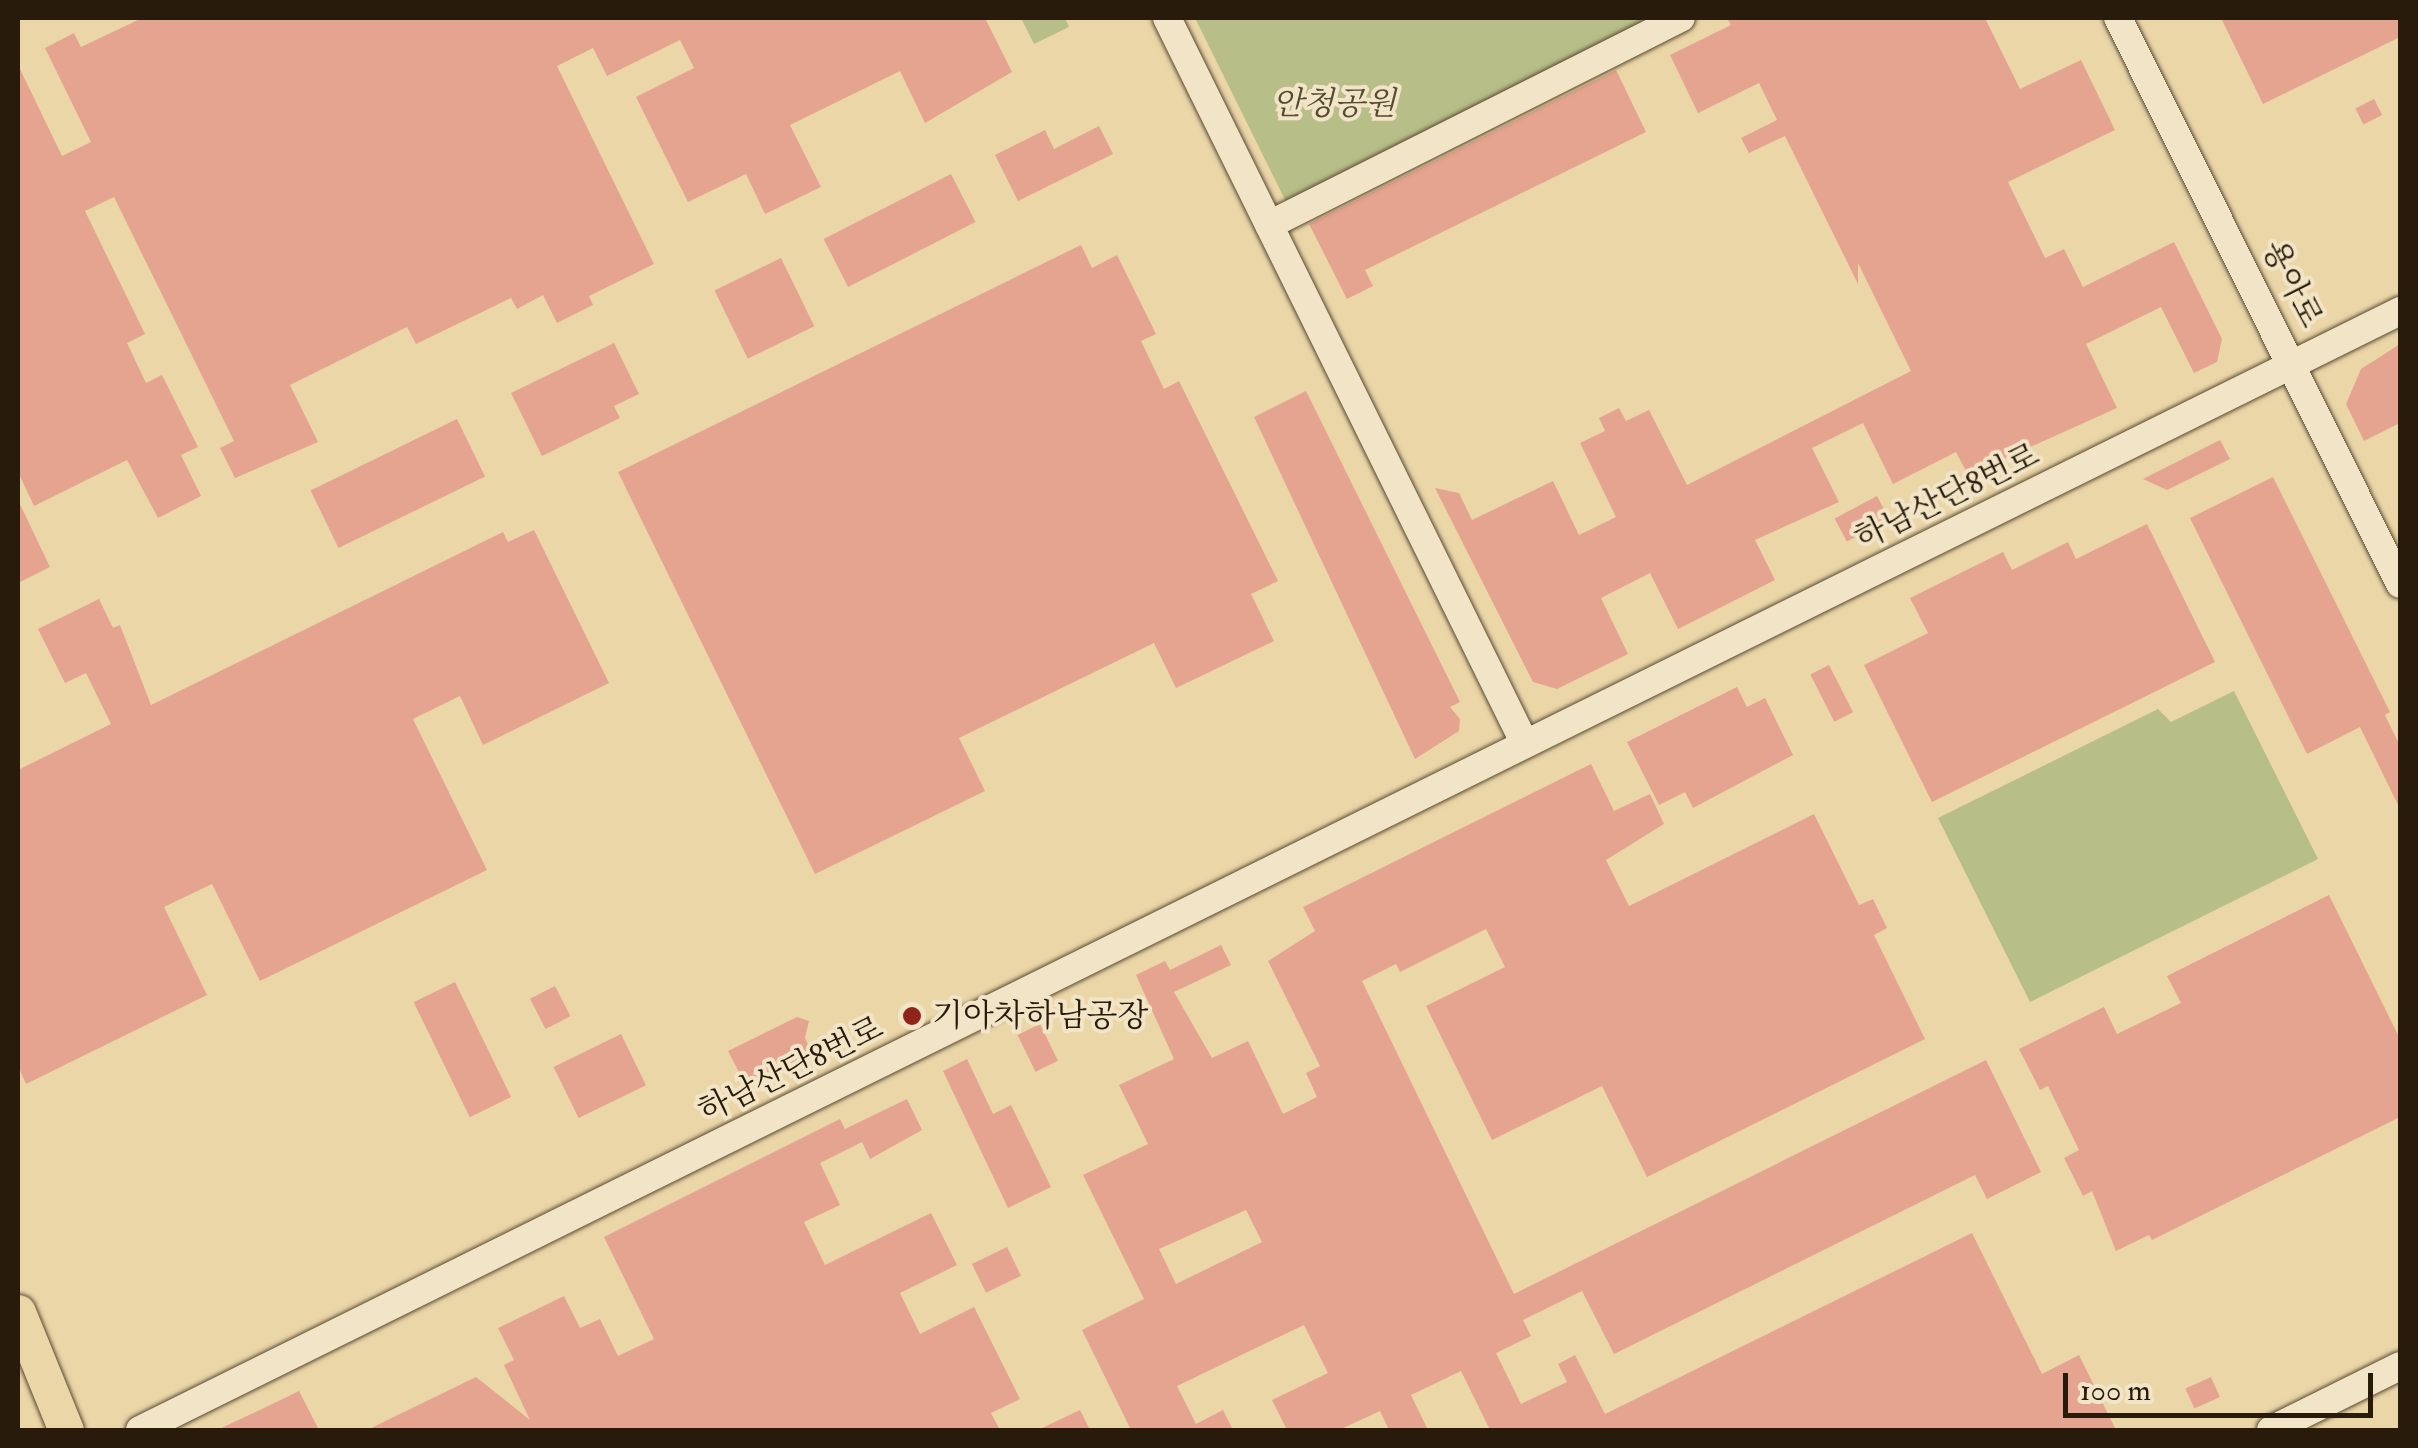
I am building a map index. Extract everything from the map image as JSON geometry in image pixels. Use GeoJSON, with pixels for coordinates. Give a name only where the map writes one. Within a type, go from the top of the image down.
{"type":"FeatureCollection","features":[{"type":"Feature","properties":{"kind":"main road"},"geometry":{"type":"LineString","coordinates":[[18,1312],[66,1430]]}},
{"type":"Feature","properties":{"kind":"street"},"geometry":{"type":"LineString","coordinates":[[1167,18],[1525,744]]}},
{"type":"Feature","properties":{"kind":"street"},"geometry":{"type":"LineString","coordinates":[[1269,224],[1681,18]]}},
{"type":"Feature","properties":{"kind":"street","name":"용아로"},"geometry":{"type":"LineString","coordinates":[[2118,18],[2400,584]]}},
{"type":"Feature","properties":{"kind":"street","name":"하남산단8번로"},"geometry":{"type":"LineString","coordinates":[[140,1430],[2400,312]]}},
{"type":"Feature","properties":{"kind":"street"},"geometry":{"type":"LineString","coordinates":[[2271,1430],[2400,1366]]}},
{"type":"Feature","properties":{"kind":"green space"},"geometry":{"type":"Polygon","coordinates":[[[1021,18],[1065,18],[1069,27],[1034,44],[1021,18]]]}},
{"type":"Feature","properties":{"kind":"green space","name":"안청공원"},"geometry":{"type":"Polygon","coordinates":[[[1195,18],[1700,18],[1295,220],[1195,18]]]}},
{"type":"Feature","properties":{"kind":"green space"},"geometry":{"type":"Polygon","coordinates":[[[2234,691],[2318,859],[2030,1002],[1938,818],[2158,709],[2171,722],[2234,691]]]}},
{"type":"Feature","properties":{"kind":"building"},"geometry":{"type":"Polygon","coordinates":[[[142,18],[985,18],[1012,72],[925,123],[900,71],[790,125],[821,187],[765,214],[746,174],[688,202],[636,97],[694,68],[680,40],[607,76],[593,48],[557,66],[654,264],[589,296],[593,305],[557,323],[543,295],[517,309],[511,298],[416,344],[407,327],[290,385],[318,442],[235,478],[220,448],[234,441],[114,197],[85,211],[145,334],[127,343],[146,383],[162,375],[198,447],[181,455],[201,496],[158,518],[127,460],[34,506],[18,472],[18,65],[62,156],[91,142],[45,48],[74,33],[81,47],[142,18]]]}},
{"type":"Feature","properties":{"kind":"building"},"geometry":{"type":"Polygon","coordinates":[[[1727,18],[1985,18],[2020,89],[2081,60],[2115,130],[2008,182],[2045,258],[2064,249],[2083,287],[2174,242],[2222,339],[2217,362],[2194,373],[2161,307],[2086,344],[2117,408],[1968,475],[1956,452],[1893,484],[1863,423],[1812,448],[1839,502],[1755,540],[1775,580],[1678,629],[1650,573],[1601,598],[1628,654],[1557,689],[1533,682],[1435,488],[1459,493],[1472,520],[1553,481],[1579,535],[1616,517],[1580,443],[1605,431],[1599,418],[1619,408],[1626,421],[1649,410],[1687,485],[1911,371],[1858,263],[1858,284],[1785,136],[1749,153],[1741,138],[1777,120],[1759,83],[1698,113],[1670,55],[1731,25],[1727,18]]]}},
{"type":"Feature","properties":{"kind":"building"},"geometry":{"type":"Polygon","coordinates":[[[2221,18],[2400,18],[2400,37],[2263,104],[2221,18]]]}},
{"type":"Feature","properties":{"kind":"building"},"geometry":{"type":"Polygon","coordinates":[[[1616,70],[1646,132],[1365,270],[1373,286],[1347,299],[1309,224],[1616,70]]]}},
{"type":"Feature","properties":{"kind":"building"},"geometry":{"type":"Polygon","coordinates":[[[2374,99],[2382,115],[2363,125],[2355,109],[2374,99]]]}},
{"type":"Feature","properties":{"kind":"building"},"geometry":{"type":"Polygon","coordinates":[[[1099,126],[1113,154],[1018,201],[995,155],[1045,130],[1054,149],[1099,126]]]}},
{"type":"Feature","properties":{"kind":"building"},"geometry":{"type":"Polygon","coordinates":[[[951,174],[976,222],[848,287],[824,239],[951,174]]]}},
{"type":"Feature","properties":{"kind":"building"},"geometry":{"type":"Polygon","coordinates":[[[1081,245],[1092,268],[1117,255],[1156,334],[1141,341],[1164,389],[1179,381],[1278,581],[1251,594],[1274,641],[1176,688],[1154,643],[959,738],[985,791],[815,874],[618,472],[1081,245]]]}},
{"type":"Feature","properties":{"kind":"building"},"geometry":{"type":"Polygon","coordinates":[[[781,258],[814,326],[748,359],[714,290],[781,258]]]}},
{"type":"Feature","properties":{"kind":"building"},"geometry":{"type":"Polygon","coordinates":[[[614,343],[639,394],[614,406],[620,418],[542,456],[511,393],[614,343]]]}},
{"type":"Feature","properties":{"kind":"building"},"geometry":{"type":"Polygon","coordinates":[[[2400,344],[2400,423],[2364,441],[2346,404],[2361,369],[2400,344]]]}},
{"type":"Feature","properties":{"kind":"building"},"geometry":{"type":"Polygon","coordinates":[[[1306,391],[1460,702],[1450,707],[1460,719],[1459,731],[1415,759],[1254,417],[1306,391]]]}},
{"type":"Feature","properties":{"kind":"building"},"geometry":{"type":"Polygon","coordinates":[[[457,419],[485,477],[339,548],[310,490],[457,419]]]}},
{"type":"Feature","properties":{"kind":"building"},"geometry":{"type":"Polygon","coordinates":[[[2220,440],[2230,459],[2167,490],[2143,479],[2220,440]]]}},
{"type":"Feature","properties":{"kind":"building"},"geometry":{"type":"Polygon","coordinates":[[[2273,477],[2390,712],[2385,715],[2400,746],[2400,809],[2360,727],[2307,754],[2190,518],[2273,477]]]}},
{"type":"Feature","properties":{"kind":"building"},"geometry":{"type":"Polygon","coordinates":[[[1877,496],[1889,519],[1847,541],[1835,519],[1877,496]]]}},
{"type":"Feature","properties":{"kind":"building"},"geometry":{"type":"Polygon","coordinates":[[[18,500],[50,567],[18,583],[18,500]]]}},
{"type":"Feature","properties":{"kind":"building"},"geometry":{"type":"Polygon","coordinates":[[[2147,524],[2215,662],[1932,802],[1864,665],[1928,633],[1910,598],[2003,552],[2012,570],[2068,542],[2076,559],[2147,524]]]}},
{"type":"Feature","properties":{"kind":"building"},"geometry":{"type":"Polygon","coordinates":[[[534,530],[609,683],[483,745],[460,696],[413,719],[487,870],[260,981],[212,884],[164,907],[207,995],[26,1084],[18,1066],[18,770],[111,724],[86,673],[65,683],[38,629],[99,599],[113,628],[120,625],[151,705],[503,532],[508,542],[534,530]]]}},
{"type":"Feature","properties":{"kind":"building"},"geometry":{"type":"Polygon","coordinates":[[[1829,665],[1853,712],[1834,722],[1810,675],[1829,665]]]}},
{"type":"Feature","properties":{"kind":"building"},"geometry":{"type":"Polygon","coordinates":[[[1737,687],[1747,707],[1765,698],[1793,755],[1693,808],[1685,792],[1659,805],[1627,742],[1737,687]]]}},
{"type":"Feature","properties":{"kind":"building"},"geometry":{"type":"Polygon","coordinates":[[[1591,764],[1614,811],[1650,794],[1664,824],[1606,860],[1629,906],[1814,814],[1859,905],[1873,899],[1887,928],[1874,935],[1925,1039],[1647,1177],[1602,1086],[1492,1140],[1426,1006],[1505,967],[1486,929],[1400,972],[1396,964],[1362,981],[1514,1294],[1986,1060],[2041,1172],[1987,1199],[1975,1175],[1614,1354],[1582,1291],[1523,1320],[1531,1336],[1496,1353],[1521,1404],[1567,1382],[1558,1364],[1575,1355],[1605,1414],[1972,1233],[2042,1374],[2079,1355],[2116,1430],[1490,1430],[1461,1371],[1411,1395],[1428,1430],[1389,1430],[1380,1411],[1339,1430],[1287,1430],[1272,1400],[1328,1373],[1304,1325],[1177,1386],[1196,1424],[1223,1410],[1233,1430],[1131,1430],[1082,1330],[1144,1299],[1083,1175],[1148,1144],[1119,1085],[1174,1059],[1136,975],[1165,961],[1170,970],[1221,945],[1231,965],[1174,992],[1212,1058],[1248,1041],[1283,1114],[1317,1097],[1306,1073],[1320,1066],[1268,961],[1315,931],[1303,907],[1591,764]],[[1246,1210],[1159,1249],[1176,1284],[1262,1242],[1246,1210]]]}},
{"type":"Feature","properties":{"kind":"building"},"geometry":{"type":"Polygon","coordinates":[[[2329,895],[2400,1039],[2400,1117],[2152,1240],[2149,1235],[2116,1251],[2092,1191],[2083,1196],[2064,1158],[2079,1150],[2048,1086],[2040,1090],[2019,1049],[2104,1007],[2117,1034],[2181,1003],[2167,976],[2329,895]]]}},
{"type":"Feature","properties":{"kind":"building"},"geometry":{"type":"Polygon","coordinates":[[[455,982],[511,1097],[470,1117],[414,1002],[455,982]]]}},
{"type":"Feature","properties":{"kind":"building"},"geometry":{"type":"Polygon","coordinates":[[[555,986],[570,1016],[545,1029],[530,999],[555,986]]]}},
{"type":"Feature","properties":{"kind":"building"},"geometry":{"type":"Polygon","coordinates":[[[797,1017],[809,1021],[805,1038],[812,1053],[746,1086],[728,1051],[797,1017]]]}},
{"type":"Feature","properties":{"kind":"building"},"geometry":{"type":"Polygon","coordinates":[[[1040,1024],[1058,1061],[1036,1072],[1018,1035],[1040,1024]]]}},
{"type":"Feature","properties":{"kind":"building"},"geometry":{"type":"Polygon","coordinates":[[[621,1034],[646,1085],[579,1118],[554,1067],[621,1034]]]}},
{"type":"Feature","properties":{"kind":"building"},"geometry":{"type":"Polygon","coordinates":[[[967,1059],[993,1114],[1011,1105],[1051,1187],[1008,1208],[943,1071],[967,1059]]]}},
{"type":"Feature","properties":{"kind":"building"},"geometry":{"type":"Polygon","coordinates":[[[907,1099],[922,1130],[870,1159],[862,1142],[820,1163],[840,1205],[804,1222],[825,1265],[931,1213],[957,1265],[900,1293],[920,1334],[974,1307],[1020,1399],[991,1413],[1000,1430],[367,1430],[476,1377],[530,1420],[504,1365],[514,1360],[498,1328],[564,1296],[580,1328],[600,1319],[618,1356],[654,1339],[604,1237],[840,1119],[845,1129],[907,1099]]]}},
{"type":"Feature","properties":{"kind":"building"},"geometry":{"type":"Polygon","coordinates":[[[1007,1247],[1021,1276],[986,1293],[972,1264],[1007,1247]]]}},
{"type":"Feature","properties":{"kind":"building"},"geometry":{"type":"Polygon","coordinates":[[[2211,1377],[2220,1397],[2194,1408],[2185,1388],[2211,1377]]]}},
{"type":"Feature","properties":{"kind":"building"},"geometry":{"type":"Polygon","coordinates":[[[299,1391],[319,1430],[217,1430],[266,1407],[299,1391]]]}},
{"type":"Feature","properties":{"kind":"building"},"geometry":{"type":"Polygon","coordinates":[[[1080,1410],[1090,1430],[1038,1430],[1080,1410]]]}},
{"type":"Feature","properties":{"kind":"place","name":"기아차하남공장"},"geometry":{"type":"Point","coordinates":[912,1016]}}]}
